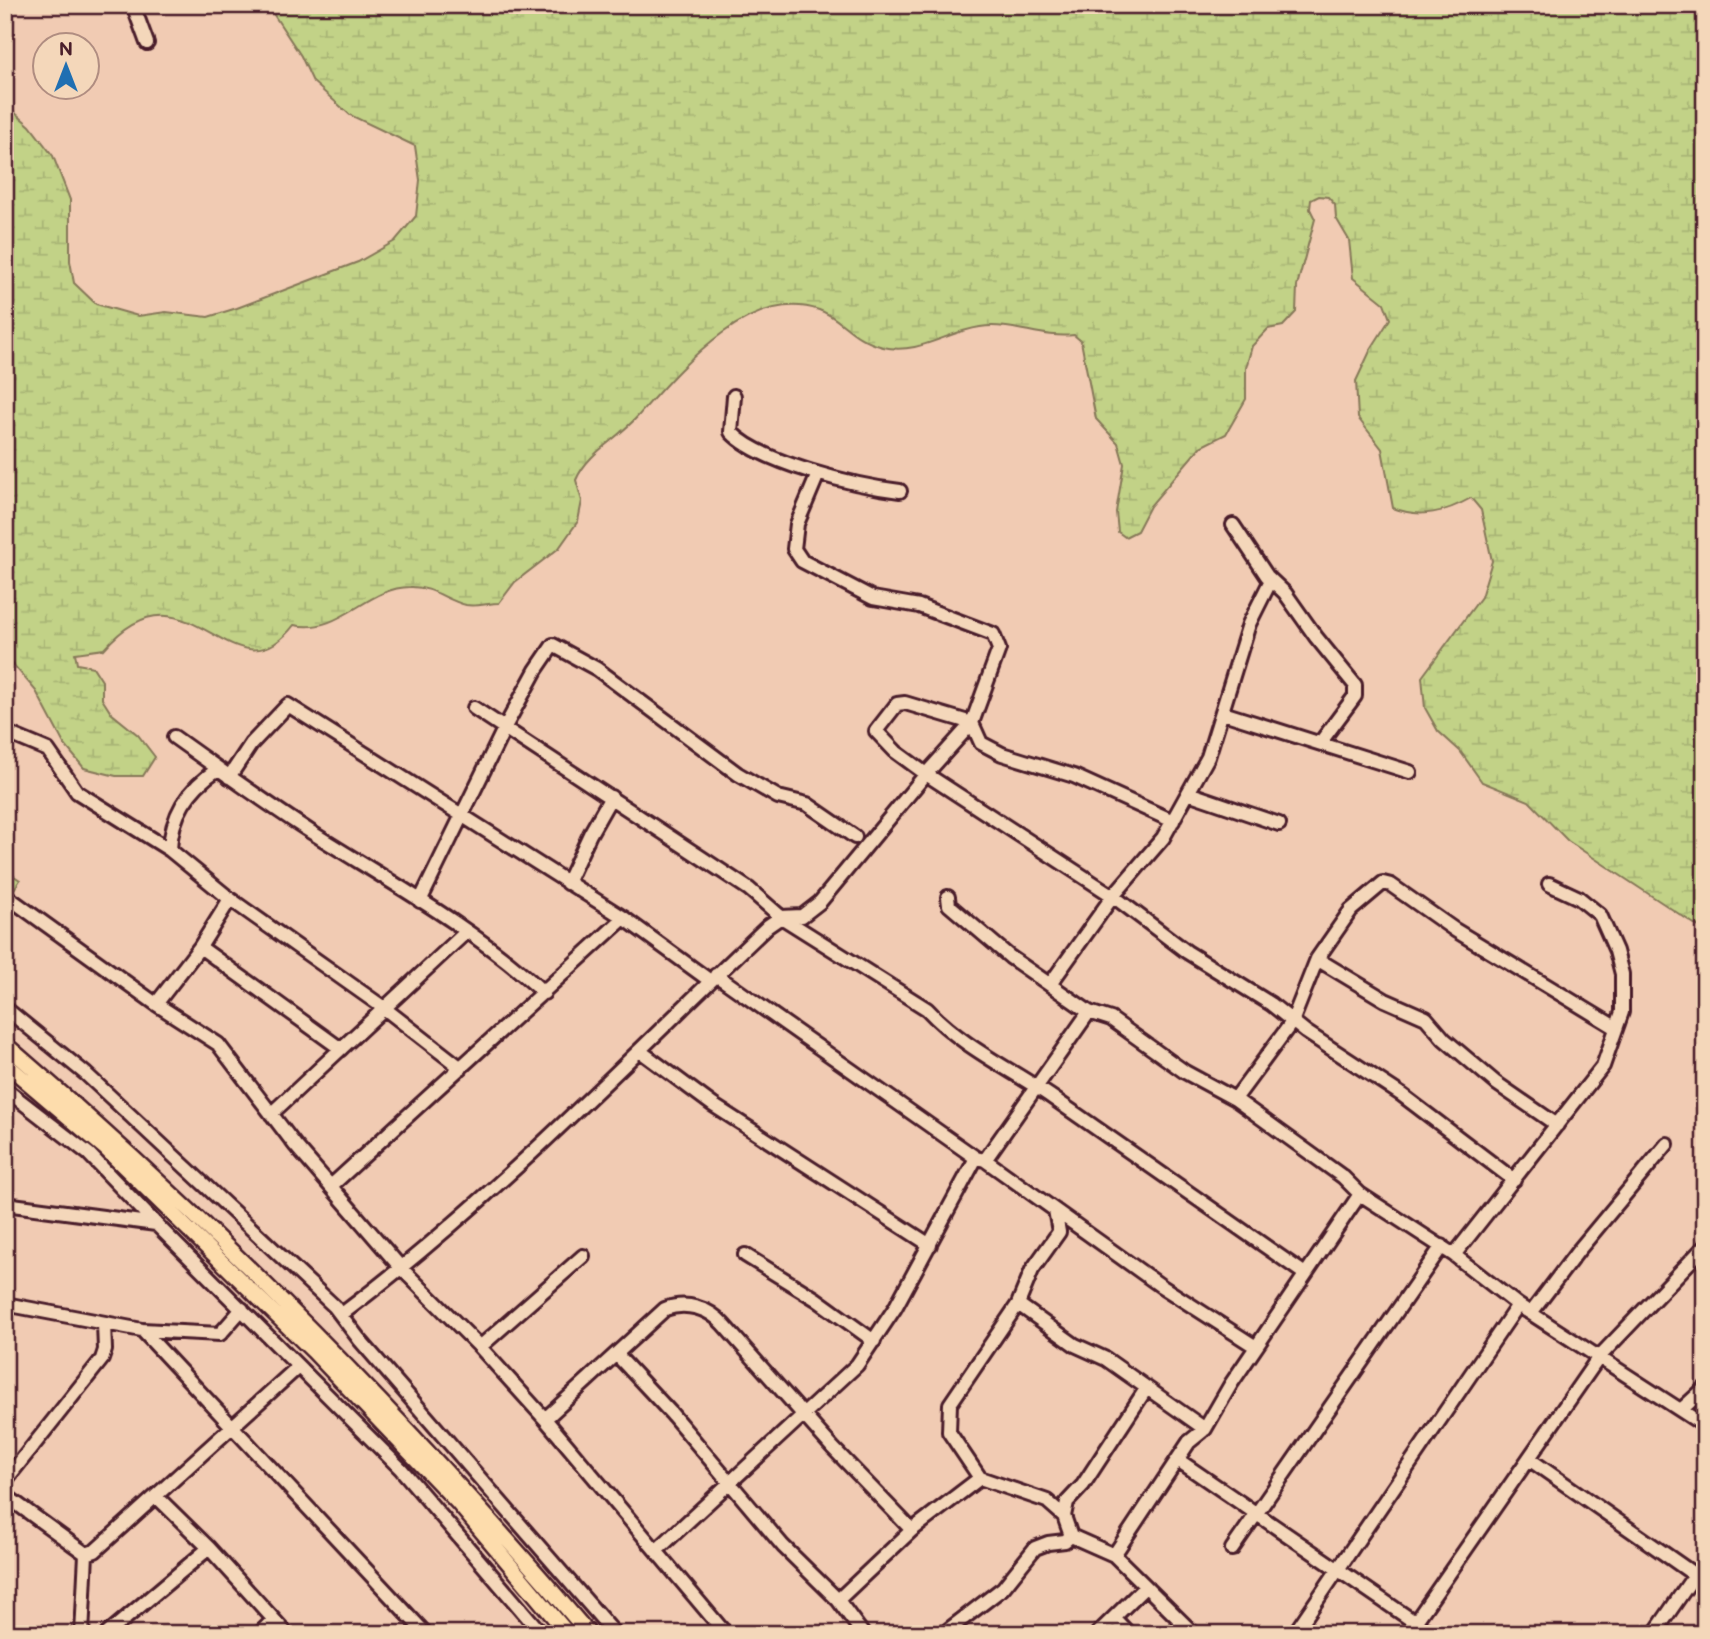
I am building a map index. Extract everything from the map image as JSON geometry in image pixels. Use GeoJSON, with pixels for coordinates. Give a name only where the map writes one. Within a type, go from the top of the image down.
{"type":"FeatureCollection","features":[{"type":"Feature","properties":{"kind":"main road"},"geometry":{"type":"LineString","coordinates":[[5,1044],[158,1178],[313,1331],[466,1492],[589,1634]]}},
{"type":"Feature","properties":{"kind":"main road"},"geometry":{"type":"LineString","coordinates":[[5,1063],[106,1149],[356,1396],[458,1503],[568,1634]]}},
{"type":"Feature","properties":{"kind":"street"},"geometry":{"type":"LineString","coordinates":[[134,5],[147,43]]}},
{"type":"Feature","properties":{"kind":"street"},"geometry":{"type":"LineString","coordinates":[[734,396],[732,435],[818,474],[858,486],[901,491]]}},
{"type":"Feature","properties":{"kind":"street"},"geometry":{"type":"LineString","coordinates":[[342,1314],[402,1269],[514,1170],[713,978],[781,917],[802,916],[820,902],[972,723],[999,649],[993,634],[919,606],[873,598],[802,561],[794,549],[797,524],[818,474]]}},
{"type":"Feature","properties":{"kind":"street"},"geometry":{"type":"LineString","coordinates":[[1233,525],[1271,580],[1285,593],[1355,685],[1355,696],[1320,743]]}},
{"type":"Feature","properties":{"kind":"street"},"geometry":{"type":"LineString","coordinates":[[1051,983],[1113,896],[1163,838],[1208,757],[1249,624],[1271,580]]}},
{"type":"Feature","properties":{"kind":"street"},"geometry":{"type":"LineString","coordinates":[[420,901],[505,727],[550,647],[556,645],[597,669],[738,774],[778,797],[807,804],[855,837]]}},
{"type":"Feature","properties":{"kind":"street"},"geometry":{"type":"LineString","coordinates":[[1172,821],[1074,776],[1002,754],[981,743],[972,723],[905,703],[895,706],[877,734],[926,775],[1113,896],[1187,952],[1271,1004],[1292,1022],[1402,1095],[1514,1180]]}},
{"type":"Feature","properties":{"kind":"street"},"geometry":{"type":"LineString","coordinates":[[170,850],[175,818],[191,793],[224,773],[288,705],[624,918],[981,1159],[1161,1286],[1256,1346]]}},
{"type":"Feature","properties":{"kind":"street"},"geometry":{"type":"LineString","coordinates":[[474,708],[611,797],[665,837],[749,889],[781,917],[927,1009],[941,1024],[1306,1274]]}},
{"type":"Feature","properties":{"kind":"street"},"geometry":{"type":"LineString","coordinates":[[1223,713],[1410,772]]}},
{"type":"Feature","properties":{"kind":"street"},"geometry":{"type":"LineString","coordinates":[[5,732],[48,750],[77,792],[170,850],[230,899],[384,1008],[461,1068]]}},
{"type":"Feature","properties":{"kind":"street"},"geometry":{"type":"LineString","coordinates":[[174,737],[224,773],[420,901],[523,974],[544,993]]}},
{"type":"Feature","properties":{"kind":"street"},"geometry":{"type":"LineString","coordinates":[[1188,793],[1279,824]]}},
{"type":"Feature","properties":{"kind":"street"},"geometry":{"type":"LineString","coordinates":[[567,883],[611,797]]}},
{"type":"Feature","properties":{"kind":"street"},"geometry":{"type":"LineString","coordinates":[[1235,1099],[1292,1022],[1317,960],[1351,910],[1383,883],[1391,885],[1455,930],[1615,1027]]}},
{"type":"Feature","properties":{"kind":"street"},"geometry":{"type":"LineString","coordinates":[[1454,1255],[1604,1066],[1613,1047],[1615,1027],[1622,1013],[1622,974],[1608,930],[1591,906],[1549,884]]}},
{"type":"Feature","properties":{"kind":"street"},"geometry":{"type":"LineString","coordinates":[[5,895],[156,1004],[218,1044],[271,1114],[402,1269],[480,1347],[545,1419],[726,1634]]}},
{"type":"Feature","properties":{"kind":"street"},"geometry":{"type":"LineString","coordinates":[[948,897],[949,905],[1010,957],[1089,1012],[1111,1019],[1185,1072],[1235,1099],[1343,1177],[1360,1194],[1442,1246],[1518,1304],[1705,1426]]}},
{"type":"Feature","properties":{"kind":"street"},"geometry":{"type":"LineString","coordinates":[[156,1004],[200,947],[230,899]]}},
{"type":"Feature","properties":{"kind":"street"},"geometry":{"type":"LineString","coordinates":[[331,1186],[624,918]]}},
{"type":"Feature","properties":{"kind":"street"},"geometry":{"type":"LineString","coordinates":[[271,1114],[465,933]]}},
{"type":"Feature","properties":{"kind":"street"},"geometry":{"type":"LineString","coordinates":[[200,947],[341,1049]]}},
{"type":"Feature","properties":{"kind":"street"},"geometry":{"type":"LineString","coordinates":[[1317,960],[1385,1000],[1426,1018],[1468,1060],[1557,1125]]}},
{"type":"Feature","properties":{"kind":"street"},"geometry":{"type":"LineString","coordinates":[[5,1008],[86,1074],[342,1314],[359,1339],[615,1634]]}},
{"type":"Feature","properties":{"kind":"street"},"geometry":{"type":"LineString","coordinates":[[656,1551],[849,1374],[874,1341],[981,1159],[1089,1012]]}},
{"type":"Feature","properties":{"kind":"street"},"geometry":{"type":"LineString","coordinates":[[640,1051],[713,1105],[930,1245]]}},
{"type":"Feature","properties":{"kind":"street"},"geometry":{"type":"LineString","coordinates":[[5,1089],[97,1161],[156,1224],[242,1308],[417,1486],[542,1634]]}},
{"type":"Feature","properties":{"kind":"street"},"geometry":{"type":"LineString","coordinates":[[1531,1313],[1578,1251],[1667,1144]]}},
{"type":"Feature","properties":{"kind":"street"},"geometry":{"type":"LineString","coordinates":[[1114,1555],[1189,1442],[1205,1429],[1256,1346],[1360,1194]]}},
{"type":"Feature","properties":{"kind":"street"},"geometry":{"type":"LineString","coordinates":[[5,1204],[156,1224]]}},
{"type":"Feature","properties":{"kind":"street"},"geometry":{"type":"LineString","coordinates":[[1055,1210],[1059,1232],[1032,1270],[1018,1304],[950,1404],[949,1432],[980,1478],[1047,1501],[1064,1516],[1071,1536],[1114,1555],[1194,1634]]}},
{"type":"Feature","properties":{"kind":"street"},"geometry":{"type":"LineString","coordinates":[[1233,1549],[1442,1246]]}},
{"type":"Feature","properties":{"kind":"street"},"geometry":{"type":"LineString","coordinates":[[1407,1634],[1599,1357],[1705,1246]]}},
{"type":"Feature","properties":{"kind":"street"},"geometry":{"type":"LineString","coordinates":[[746,1255],[816,1299],[874,1341]]}},
{"type":"Feature","properties":{"kind":"street"},"geometry":{"type":"LineString","coordinates":[[480,1347],[583,1256]]}},
{"type":"Feature","properties":{"kind":"street"},"geometry":{"type":"LineString","coordinates":[[5,1304],[142,1330],[220,1334],[242,1308]]}},
{"type":"Feature","properties":{"kind":"street"},"geometry":{"type":"LineString","coordinates":[[1018,1304],[1075,1345],[1106,1359],[1205,1429]]}},
{"type":"Feature","properties":{"kind":"street"},"geometry":{"type":"LineString","coordinates":[[1294,1634],[1518,1304]]}},
{"type":"Feature","properties":{"kind":"street"},"geometry":{"type":"LineString","coordinates":[[545,1419],[665,1309],[675,1306],[704,1309],[723,1324],[912,1530]]}},
{"type":"Feature","properties":{"kind":"street"},"geometry":{"type":"LineString","coordinates":[[5,1481],[102,1359],[105,1350],[104,1323]]}},
{"type":"Feature","properties":{"kind":"street"},"geometry":{"type":"LineString","coordinates":[[142,1330],[426,1634]]}},
{"type":"Feature","properties":{"kind":"street"},"geometry":{"type":"LineString","coordinates":[[616,1354],[732,1483],[783,1546],[838,1600],[863,1634]]}},
{"type":"Feature","properties":{"kind":"street"},"geometry":{"type":"LineString","coordinates":[[86,1554],[94,1551],[298,1367]]}},
{"type":"Feature","properties":{"kind":"street"},"geometry":{"type":"LineString","coordinates":[[1681,1410],[1705,1388]]}},
{"type":"Feature","properties":{"kind":"street"},"geometry":{"type":"LineString","coordinates":[[1064,1516],[1067,1502],[1083,1485],[1146,1389]]}},
{"type":"Feature","properties":{"kind":"street"},"geometry":{"type":"LineString","coordinates":[[341,1410],[356,1396]]}},
{"type":"Feature","properties":{"kind":"street"},"geometry":{"type":"LineString","coordinates":[[1529,1459],[1699,1579],[1654,1634]]}},
{"type":"Feature","properties":{"kind":"street"},"geometry":{"type":"LineString","coordinates":[[1178,1460],[1338,1567],[1432,1634]]}},
{"type":"Feature","properties":{"kind":"street"},"geometry":{"type":"LineString","coordinates":[[838,1600],[912,1530],[980,1478]]}},
{"type":"Feature","properties":{"kind":"street"},"geometry":{"type":"LineString","coordinates":[[5,1495],[14,1498],[86,1554]]}},
{"type":"Feature","properties":{"kind":"street"},"geometry":{"type":"LineString","coordinates":[[156,1496],[209,1548],[287,1634]]}},
{"type":"Feature","properties":{"kind":"street"},"geometry":{"type":"LineString","coordinates":[[943,1634],[1003,1588],[1035,1548],[1048,1542],[1065,1541],[1071,1536]]}},
{"type":"Feature","properties":{"kind":"street"},"geometry":{"type":"LineString","coordinates":[[107,1634],[209,1548]]}},
{"type":"Feature","properties":{"kind":"street"},"geometry":{"type":"LineString","coordinates":[[82,1634],[86,1554]]}},
{"type":"Feature","properties":{"kind":"street"},"geometry":{"type":"LineString","coordinates":[[1097,1634],[1146,1587]]}},
{"type":"Feature","properties":{"kind":"street"},"geometry":{"type":"LineString","coordinates":[[1114,1618],[1129,1634]]}},
{"type":"Feature","properties":{"kind":"street"},"geometry":{"type":"LineString","coordinates":[[259,1634],[273,1620]]}},
{"type":"Feature","properties":{"kind":"green space"},"geometry":{"type":"Polygon","coordinates":[[[274,5],[1705,5],[1705,931],[1568,841],[1529,801],[1482,782],[1460,751],[1438,731],[1425,708],[1422,677],[1481,597],[1492,561],[1481,510],[1471,498],[1433,512],[1413,513],[1393,508],[1382,449],[1358,418],[1356,381],[1371,349],[1390,319],[1384,303],[1353,278],[1349,240],[1336,218],[1335,205],[1328,197],[1319,196],[1311,200],[1310,209],[1315,219],[1297,286],[1296,312],[1283,326],[1268,329],[1252,346],[1246,368],[1246,399],[1226,434],[1200,447],[1150,506],[1137,531],[1125,537],[1118,532],[1116,512],[1124,464],[1118,443],[1096,419],[1081,341],[1074,335],[1050,335],[992,326],[968,330],[921,346],[896,349],[863,339],[819,310],[793,306],[767,310],[741,321],[717,337],[674,377],[630,424],[588,461],[576,480],[582,501],[578,521],[559,548],[515,582],[499,603],[466,605],[418,587],[395,589],[325,623],[294,625],[271,645],[250,649],[229,643],[185,620],[160,616],[134,623],[104,649],[75,653],[77,664],[93,667],[102,681],[102,699],[111,713],[138,735],[155,757],[143,776],[116,776],[84,768],[64,744],[36,691],[5,655],[5,104],[30,126],[53,156],[70,200],[70,261],[74,283],[96,304],[138,316],[166,312],[208,317],[237,308],[358,262],[395,241],[416,216],[420,180],[415,146],[350,115],[313,82],[301,56],[274,15],[274,5]]]}},
{"type":"Feature","properties":{"kind":"green space"},"geometry":{"type":"Polygon","coordinates":[[[5,870],[20,880],[5,903],[5,870]]]}}]}
